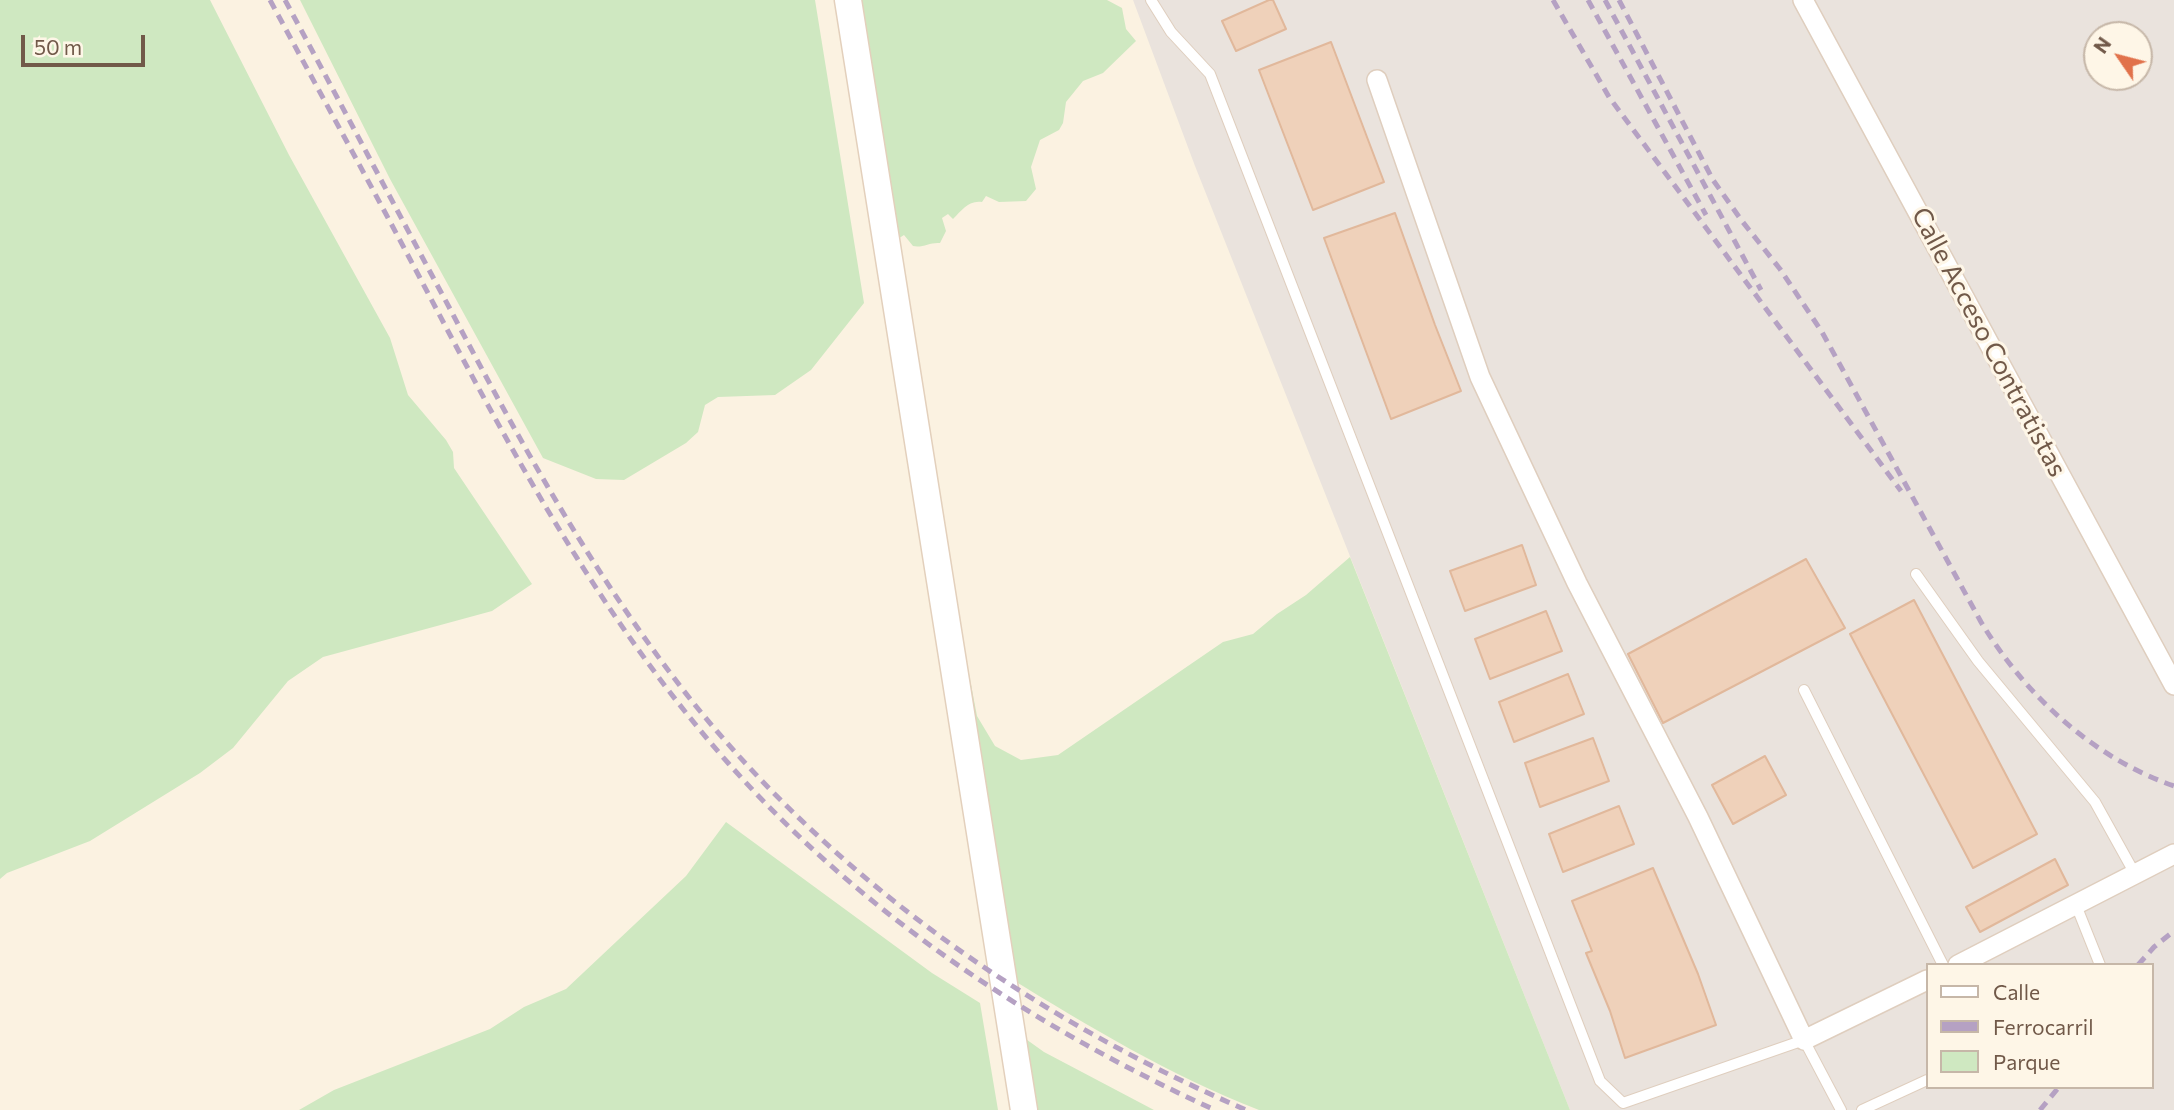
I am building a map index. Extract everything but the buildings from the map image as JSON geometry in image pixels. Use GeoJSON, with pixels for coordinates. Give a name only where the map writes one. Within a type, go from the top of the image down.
{"type":"FeatureCollection","features":[{"type":"Feature","properties":{"kind":"main road"},"geometry":{"type":"LineString","coordinates":[[848,0],[1024,1110]]}},
{"type":"Feature","properties":{"kind":"street","name":"Calle Acceso Contratistas"},"geometry":{"type":"LineString","coordinates":[[1803,0],[2174,685]]}},
{"type":"Feature","properties":{"kind":"street"},"geometry":{"type":"LineString","coordinates":[[1377,80],[1480,376],[1577,583],[1698,817],[1804,1040],[1926,980]]}},
{"type":"Feature","properties":{"kind":"street"},"geometry":{"type":"LineString","coordinates":[[1962,963],[2174,854]]}},
{"type":"Feature","properties":{"kind":"lane"},"geometry":{"type":"LineString","coordinates":[[1150,0],[1171,32],[1210,74],[1600,1081],[1623,1103],[1804,1040],[1841,1110]]}},
{"type":"Feature","properties":{"kind":"lane"},"geometry":{"type":"LineString","coordinates":[[1916,574],[1978,661],[2095,802],[2135,874]]}},
{"type":"Feature","properties":{"kind":"lane"},"geometry":{"type":"LineString","coordinates":[[1804,690],[1942,963]]}},
{"type":"Feature","properties":{"kind":"lane"},"geometry":{"type":"LineString","coordinates":[[2076,905],[2099,963]]}},
{"type":"Feature","properties":{"kind":"lane"},"geometry":{"type":"LineString","coordinates":[[1863,1110],[1926,1080]]}},
{"type":"Feature","properties":{"kind":"shaded area"},"geometry":{"type":"Polygon","coordinates":[[[1133,0],[2174,0],[2174,1110],[1570,1110],[1195,166],[1133,0]]]}},
{"type":"Feature","properties":{"kind":"green space"},"geometry":{"type":"Polygon","coordinates":[[[0,0],[210,0],[289,155],[390,338],[408,395],[446,440],[453,452],[454,468],[532,584],[492,611],[323,657],[288,681],[233,748],[200,773],[90,841],[7,873],[0,879],[0,0]]]}},
{"type":"Feature","properties":{"kind":"green space"},"geometry":{"type":"Polygon","coordinates":[[[300,0],[815,0],[864,303],[811,370],[775,395],[718,397],[705,405],[698,432],[686,443],[624,480],[596,479],[543,458],[390,179],[300,0]]]}},
{"type":"Feature","properties":{"kind":"green space"},"geometry":{"type":"Polygon","coordinates":[[[853,0],[1107,0],[1122,8],[1126,29],[1136,41],[1103,73],[1083,81],[1066,102],[1063,123],[1059,130],[1040,140],[1031,167],[1036,189],[1026,201],[999,202],[986,196],[982,202],[966,206],[953,219],[948,214],[942,218],[946,231],[940,243],[913,246],[904,235],[893,242],[853,0]]]}},
{"type":"Feature","properties":{"kind":"green space"},"geometry":{"type":"Polygon","coordinates":[[[942,532],[977,716],[995,746],[1021,760],[1058,755],[1223,642],[1253,634],[1306,595],[1350,557],[1570,1110],[1259,1110],[1162,1066],[1008,977],[942,532]]]}},
{"type":"Feature","properties":{"kind":"green space"},"geometry":{"type":"Polygon","coordinates":[[[726,822],[932,973],[980,1003],[998,1110],[299,1110],[334,1090],[490,1029],[524,1007],[566,989],[686,876],[726,822]]]}},
{"type":"Feature","properties":{"kind":"green space"},"geometry":{"type":"Polygon","coordinates":[[[1016,1032],[1044,1052],[1154,1110],[1030,1110],[1016,1032]]]}},
{"type":"Feature","properties":{"kind":"railway"},"geometry":{"type":"LineString","coordinates":[[270,0],[488,406],[560,530],[639,651],[729,764],[781,819],[835,870],[893,918],[954,962],[1016,1004],[1081,1042],[1215,1110]]}},
{"type":"Feature","properties":{"kind":"railway"},"geometry":{"type":"LineString","coordinates":[[285,0],[504,409],[561,509],[656,654],[691,700],[748,766],[809,828],[943,939],[1015,988],[1090,1033],[1246,1110]]}},
{"type":"Feature","properties":{"kind":"railway"},"geometry":{"type":"LineString","coordinates":[[1553,0],[1609,97],[1901,491]]}},
{"type":"Feature","properties":{"kind":"railway"},"geometry":{"type":"LineString","coordinates":[[1588,0],[1706,215]]}},
{"type":"Feature","properties":{"kind":"railway"},"geometry":{"type":"LineString","coordinates":[[1605,0],[1761,290]]}},
{"type":"Feature","properties":{"kind":"railway"},"geometry":{"type":"LineString","coordinates":[[1619,0],[1713,180],[1780,269],[1822,332],[1981,622],[1999,649],[2040,699],[2089,741],[2144,774],[2174,786]]}},
{"type":"Feature","properties":{"kind":"railway"},"geometry":{"type":"LineString","coordinates":[[2140,963],[2174,931]]}},
{"type":"Feature","properties":{"kind":"railway"},"geometry":{"type":"LineString","coordinates":[[2040,1110],[2057,1089]]}}]}
